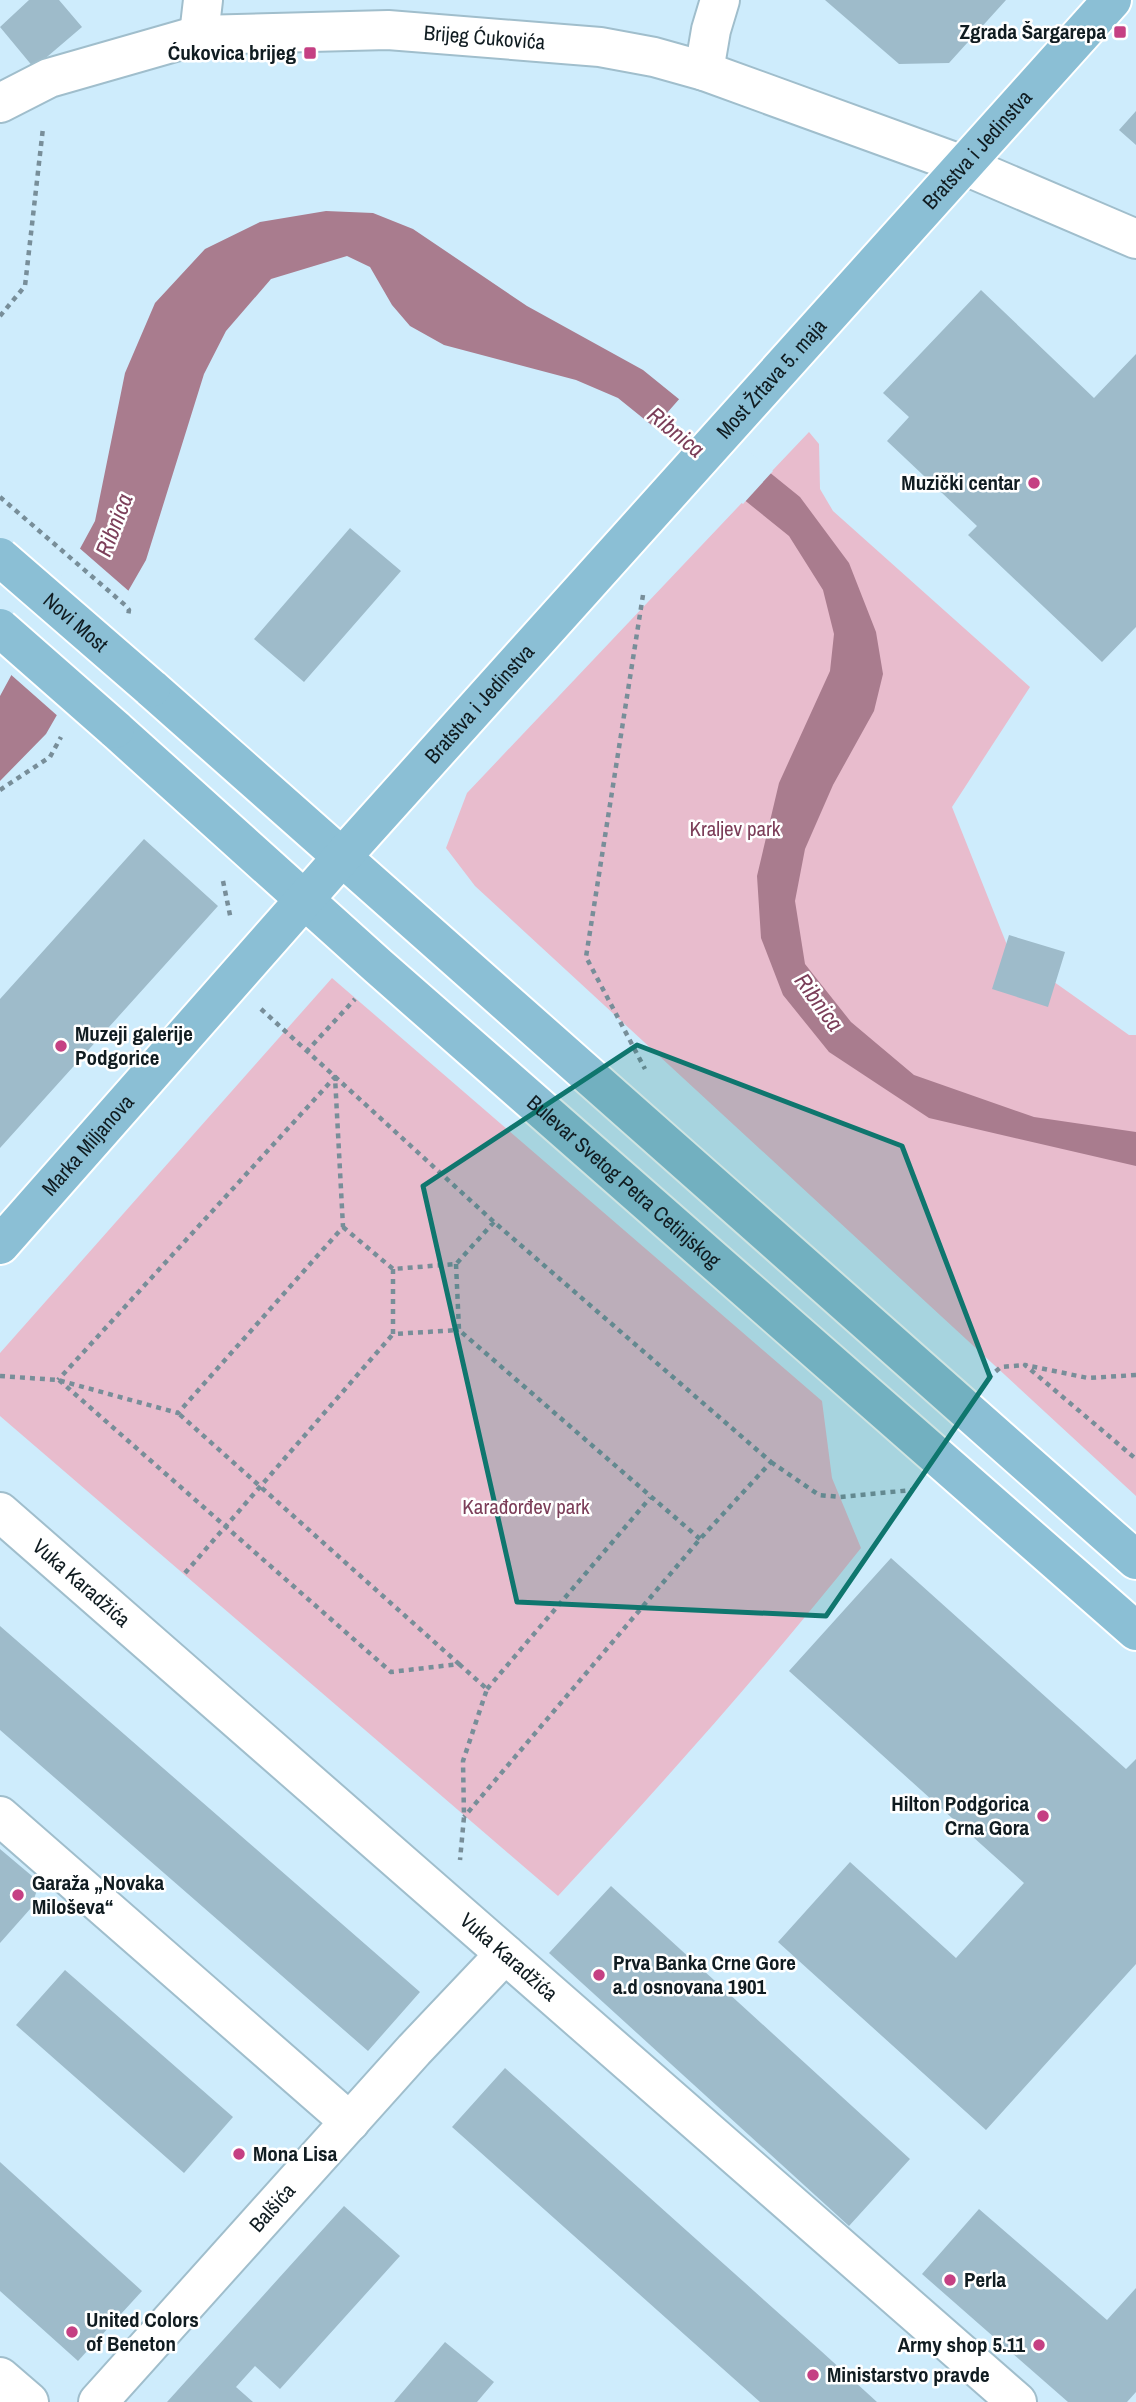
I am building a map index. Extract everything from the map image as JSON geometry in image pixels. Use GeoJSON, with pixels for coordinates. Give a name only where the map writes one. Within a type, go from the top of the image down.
{"type":"FeatureCollection","features":[{"type":"Feature","properties":{"kind":"main road","name":"Bratstva i Jedinstva"},"geometry":{"type":"LineString","coordinates":[[843,299],[1112,0]]}},
{"type":"Feature","properties":{"kind":"main road","name":"Most Žrtava 5. maja"},"geometry":{"type":"LineString","coordinates":[[616,552],[843,299]]}},
{"type":"Feature","properties":{"kind":"main road","name":"Bratstva i Jedinstva"},"geometry":{"type":"LineString","coordinates":[[342,857],[616,552]]}},
{"type":"Feature","properties":{"kind":"main road","name":"Novi Most"},"geometry":{"type":"LineString","coordinates":[[0,557],[342,857]]}},
{"type":"Feature","properties":{"kind":"main road","name":"Bulevar Svetog Petra Cetinjskog"},"geometry":{"type":"LineString","coordinates":[[0,628],[306,902],[1136,1631]]}},
{"type":"Feature","properties":{"kind":"main road","name":"Marka Miljanova"},"geometry":{"type":"LineString","coordinates":[[0,1245],[306,902],[342,857]]}},
{"type":"Feature","properties":{"kind":"main road"},"geometry":{"type":"LineString","coordinates":[[342,857],[1136,1560]]}},
{"type":"Feature","properties":{"kind":"street"},"geometry":{"type":"LineString","coordinates":[[704,71],[711,30],[720,0]]}},
{"type":"Feature","properties":{"kind":"street","name":"Brijeg Ćukovića"},"geometry":{"type":"LineString","coordinates":[[0,103],[49,78],[201,17],[386,15],[600,47],[654,57],[704,71],[963,165],[1136,239]]}},
{"type":"Feature","properties":{"kind":"street","name":"Vuka Karadžića"},"geometry":{"type":"LineString","coordinates":[[3,1520],[1017,2402]]}},
{"type":"Feature","properties":{"kind":"street"},"geometry":{"type":"LineString","coordinates":[[0,1816],[350,2122]]}},
{"type":"Feature","properties":{"kind":"street","name":"Balšića"},"geometry":{"type":"LineString","coordinates":[[98,2402],[505,1954]]}},
{"type":"Feature","properties":{"kind":"street"},"geometry":{"type":"LineString","coordinates":[[0,2377],[29,2402]]}},
{"type":"Feature","properties":{"kind":"path"},"geometry":{"type":"LineString","coordinates":[[0,316],[25,286],[49,78]]}},
{"type":"Feature","properties":{"kind":"path"},"geometry":{"type":"LineString","coordinates":[[0,497],[124,605]]}},
{"type":"Feature","properties":{"kind":"path"},"geometry":{"type":"LineString","coordinates":[[643,595],[586,957],[645,1070]]}},
{"type":"Feature","properties":{"kind":"path"},"geometry":{"type":"LineString","coordinates":[[222,877],[232,916],[224,946],[233,981],[306,1052],[494,1222],[771,1462],[819,1495],[840,1497],[925,1489]]}},
{"type":"Feature","properties":{"kind":"path"},"geometry":{"type":"LineString","coordinates":[[306,1052],[356,998]]}},
{"type":"Feature","properties":{"kind":"path"},"geometry":{"type":"LineString","coordinates":[[178,1413],[343,1227],[335,1077]]}},
{"type":"Feature","properties":{"kind":"path"},"geometry":{"type":"LineString","coordinates":[[58,1380],[335,1077]]}},
{"type":"Feature","properties":{"kind":"path"},"geometry":{"type":"LineString","coordinates":[[343,1227],[393,1269],[456,1264],[494,1222]]}},
{"type":"Feature","properties":{"kind":"path"},"geometry":{"type":"LineString","coordinates":[[456,1264],[459,1330]]}},
{"type":"Feature","properties":{"kind":"path"},"geometry":{"type":"LineString","coordinates":[[184,1573],[393,1334],[393,1269]]}},
{"type":"Feature","properties":{"kind":"path"},"geometry":{"type":"LineString","coordinates":[[393,1334],[459,1330],[700,1539]]}},
{"type":"Feature","properties":{"kind":"path"},"geometry":{"type":"LineString","coordinates":[[988,1378],[1001,1367],[1025,1365],[1088,1378],[1136,1375]]}},
{"type":"Feature","properties":{"kind":"path"},"geometry":{"type":"LineString","coordinates":[[1025,1365],[1136,1459]]}},
{"type":"Feature","properties":{"kind":"path"},"geometry":{"type":"LineString","coordinates":[[0,1376],[58,1380],[178,1413],[488,1689]]}},
{"type":"Feature","properties":{"kind":"path"},"geometry":{"type":"LineString","coordinates":[[58,1380],[391,1672],[459,1664]]}},
{"type":"Feature","properties":{"kind":"path"},"geometry":{"type":"LineString","coordinates":[[651,1497],[488,1689],[463,1761],[464,1817],[700,1539],[771,1462]]}},
{"type":"Feature","properties":{"kind":"highlighted area"},"geometry":{"type":"Polygon","coordinates":[[[637,1045],[902,1146],[990,1377],[826,1616],[517,1602],[423,1186],[637,1045]]]}},
{"type":"Feature","properties":{"kind":"green space","name":"Kraljev park"},"geometry":{"type":"Polygon","coordinates":[[[809,432],[819,444],[820,489],[833,511],[1030,687],[952,807],[1009,950],[1129,1035],[1136,1035],[1136,1496],[475,886],[446,848],[467,793],[809,432]]]}},
{"type":"Feature","properties":{"kind":"green space","name":"Karađorđev park"},"geometry":{"type":"Polygon","coordinates":[[[332,978],[822,1401],[832,1478],[861,1548],[713,1725],[558,1896],[0,1416],[0,1353],[332,978]]]}},
{"type":"Feature","properties":{"kind":"water","name":"Ribnica"},"geometry":{"type":"Polygon","coordinates":[[[326,211],[373,213],[413,229],[527,306],[643,370],[800,497],[849,563],[876,632],[883,674],[874,711],[833,785],[805,849],[795,901],[805,964],[851,1022],[914,1075],[1034,1117],[1136,1132],[1136,1166],[929,1118],[829,1052],[783,995],[761,938],[757,876],[779,783],[830,671],[834,634],[823,590],[789,536],[618,398],[576,380],[444,345],[410,326],[392,305],[370,267],[347,256],[271,279],[226,331],[204,374],[146,560],[46,734],[0,781],[0,696],[95,521],[125,373],[155,303],[205,249],[260,222],[326,211]]]}},
{"type":"Feature","properties":{"kind":"pier"},"geometry":{"type":"Polygon","coordinates":[[[681,397],[773,471],[743,504],[652,430],[681,397]]]}},
{"type":"Feature","properties":{"kind":"pier"},"geometry":{"type":"Polygon","coordinates":[[[77,546],[131,593],[60,718],[9,673],[77,546]]]}},
{"type":"Feature","properties":{"kind":"building"},"geometry":{"type":"Polygon","coordinates":[[[29,0],[59,0],[82,27],[34,68],[0,27],[29,0]]]}},
{"type":"Feature","properties":{"kind":"building"},"geometry":{"type":"Polygon","coordinates":[[[825,0],[1006,0],[949,63],[899,64],[825,0]]]}},
{"type":"Feature","properties":{"kind":"building"},"geometry":{"type":"Polygon","coordinates":[[[1136,111],[1136,145],[1119,130],[1136,111]]]}},
{"type":"Feature","properties":{"kind":"building","name":"Muzički centar"},"geometry":{"type":"Polygon","coordinates":[[[981,290],[1094,398],[1136,354],[1136,627],[1102,662],[968,535],[977,526],[887,441],[909,417],[883,393],[981,290]]]}},
{"type":"Feature","properties":{"kind":"building"},"geometry":{"type":"Polygon","coordinates":[[[350,528],[401,571],[304,682],[254,639],[350,528]]]}},
{"type":"Feature","properties":{"kind":"building"},"geometry":{"type":"Polygon","coordinates":[[[144,839],[218,906],[0,1148],[0,999],[144,839]]]}},
{"type":"Feature","properties":{"kind":"building"},"geometry":{"type":"Polygon","coordinates":[[[1009,935],[1065,952],[1048,1007],[992,989],[1009,935]]]}},
{"type":"Feature","properties":{"kind":"building","name":"Hilton Podgorica Crna Gora"},"geometry":{"type":"Polygon","coordinates":[[[891,1558],[1126,1769],[1136,1759],[1136,1964],[986,2130],[778,1942],[850,1862],[956,1958],[1024,1883],[789,1671],[891,1558]]]}},
{"type":"Feature","properties":{"kind":"building"},"geometry":{"type":"Polygon","coordinates":[[[0,1626],[420,1992],[368,2051],[0,1730],[0,1626]]]}},
{"type":"Feature","properties":{"kind":"building","name":"Garaža „Novaka Miloševa“"},"geometry":{"type":"Polygon","coordinates":[[[0,1849],[32,1876],[36,1893],[31,1908],[0,1943],[0,1849]]]}},
{"type":"Feature","properties":{"kind":"building"},"geometry":{"type":"Polygon","coordinates":[[[611,1886],[910,2159],[849,2226],[549,1953],[611,1886]]]}},
{"type":"Feature","properties":{"kind":"building"},"geometry":{"type":"Polygon","coordinates":[[[65,1970],[233,2117],[184,2173],[16,2025],[65,1970]]]}},
{"type":"Feature","properties":{"kind":"building"},"geometry":{"type":"Polygon","coordinates":[[[505,2068],[877,2402],[760,2402],[452,2127],[505,2068]]]}},
{"type":"Feature","properties":{"kind":"building"},"geometry":{"type":"Polygon","coordinates":[[[0,2162],[142,2291],[78,2361],[0,2291],[0,2162]]]}},
{"type":"Feature","properties":{"kind":"building"},"geometry":{"type":"Polygon","coordinates":[[[344,2206],[400,2256],[280,2389],[255,2366],[236,2387],[253,2402],[167,2402],[344,2206]]]}},
{"type":"Feature","properties":{"kind":"building"},"geometry":{"type":"Polygon","coordinates":[[[979,2209],[1107,2320],[1136,2288],[1136,2392],[1127,2402],[1068,2402],[922,2274],[979,2209]]]}},
{"type":"Feature","properties":{"kind":"building"},"geometry":{"type":"Polygon","coordinates":[[[445,2342],[494,2382],[477,2402],[394,2402],[445,2342]]]}},
{"type":"Feature","properties":{"kind":"place","name":"Zgrada Šargarepa"},"geometry":{"type":"Point","coordinates":[1120,32]}},
{"type":"Feature","properties":{"kind":"place","name":"Ćukovica brijeg"},"geometry":{"type":"Point","coordinates":[310,53]}},
{"type":"Feature","properties":{"kind":"place","name":"Muzički centar"},"geometry":{"type":"Point","coordinates":[1034,483]}},
{"type":"Feature","properties":{"kind":"place","name":"Muzeji galerije Podgorice"},"geometry":{"type":"Point","coordinates":[61,1046]}},
{"type":"Feature","properties":{"kind":"place","name":"Hilton Podgorica Crna Gora"},"geometry":{"type":"Point","coordinates":[1043,1816]}},
{"type":"Feature","properties":{"kind":"place","name":"Garaža „Novaka Miloševa“"},"geometry":{"type":"Point","coordinates":[18,1895]}},
{"type":"Feature","properties":{"kind":"place","name":"Prva Banka Crne Gore a.d osnovana 1901"},"geometry":{"type":"Point","coordinates":[599,1975]}},
{"type":"Feature","properties":{"kind":"place","name":"Mona Lisa"},"geometry":{"type":"Point","coordinates":[239,2154]}},
{"type":"Feature","properties":{"kind":"place","name":"Perla"},"geometry":{"type":"Point","coordinates":[950,2280]}},
{"type":"Feature","properties":{"kind":"place","name":"United Colors of Beneton"},"geometry":{"type":"Point","coordinates":[72,2332]}},
{"type":"Feature","properties":{"kind":"place","name":"Army shop 5.11"},"geometry":{"type":"Point","coordinates":[1039,2345]}},
{"type":"Feature","properties":{"kind":"place","name":"Ministarstvo pravde"},"geometry":{"type":"Point","coordinates":[813,2375]}}]}
